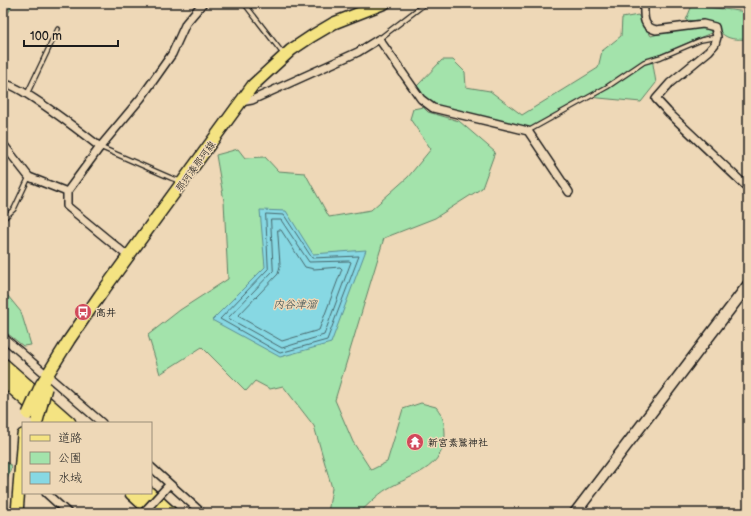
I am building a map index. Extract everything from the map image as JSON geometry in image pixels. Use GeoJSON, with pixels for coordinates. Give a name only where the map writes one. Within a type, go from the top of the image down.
{"type":"FeatureCollection","features":[{"type":"Feature","properties":{"kind":"highway"},"geometry":{"type":"LineString","coordinates":[[3,364],[68,422]]}},
{"type":"Feature","properties":{"kind":"highway"},"geometry":{"type":"LineString","coordinates":[[3,379],[52,422]]}},
{"type":"Feature","properties":{"kind":"highway"},"geometry":{"type":"LineString","coordinates":[[133,494],[154,513]]}},
{"type":"Feature","properties":{"kind":"highway"},"geometry":{"type":"LineString","coordinates":[[149,494],[170,513]]}},
{"type":"Feature","properties":{"kind":"main road","name":"那珂湊那珂線"},"geometry":{"type":"LineString","coordinates":[[32,420],[48,376],[72,335],[253,85],[285,56],[312,36],[366,6],[385,3]]}},
{"type":"Feature","properties":{"kind":"main road"},"geometry":{"type":"LineString","coordinates":[[17,513],[22,440]]}},
{"type":"Feature","properties":{"kind":"main road"},"geometry":{"type":"LineString","coordinates":[[19,496],[22,485]]}},
{"type":"Feature","properties":{"kind":"street"},"geometry":{"type":"LineString","coordinates":[[129,257],[67,206],[67,192],[100,147],[141,98],[172,54],[186,23],[203,3]]}},
{"type":"Feature","properties":{"kind":"street"},"geometry":{"type":"LineString","coordinates":[[644,3],[645,24],[649,29],[656,30],[710,25],[715,27],[717,37],[715,44],[709,51],[670,83],[656,99],[748,188]]}},
{"type":"Feature","properties":{"kind":"street"},"geometry":{"type":"LineString","coordinates":[[241,102],[252,100],[345,58],[379,39],[421,99],[433,108],[528,131],[569,192]]}},
{"type":"Feature","properties":{"kind":"street"},"geometry":{"type":"LineString","coordinates":[[3,84],[7,83],[12,85],[27,94],[100,147]]}},
{"type":"Feature","properties":{"kind":"street"},"geometry":{"type":"LineString","coordinates":[[3,144],[29,177],[67,192]]}},
{"type":"Feature","properties":{"kind":"street"},"geometry":{"type":"LineString","coordinates":[[575,513],[748,285]]}},
{"type":"Feature","properties":{"kind":"street"},"geometry":{"type":"LineString","coordinates":[[3,337],[101,422]]}},
{"type":"Feature","properties":{"kind":"street"},"geometry":{"type":"LineString","coordinates":[[152,468],[169,485],[202,513]]}},
{"type":"Feature","properties":{"kind":"street"},"geometry":{"type":"LineString","coordinates":[[143,513],[169,485]]}},
{"type":"Feature","properties":{"kind":"street"},"geometry":{"type":"LineString","coordinates":[[47,494],[68,513]]}},
{"type":"Feature","properties":{"kind":"lane"},"geometry":{"type":"LineString","coordinates":[[244,3],[285,56]]}},
{"type":"Feature","properties":{"kind":"lane"},"geometry":{"type":"LineString","coordinates":[[248,7],[253,3]]}},
{"type":"Feature","properties":{"kind":"lane"},"geometry":{"type":"LineString","coordinates":[[379,39],[426,3]]}},
{"type":"Feature","properties":{"kind":"lane"},"geometry":{"type":"LineString","coordinates":[[27,94],[58,29]]}},
{"type":"Feature","properties":{"kind":"lane"},"geometry":{"type":"LineString","coordinates":[[528,131],[607,86],[644,62],[661,57],[701,40],[717,37]]}},
{"type":"Feature","properties":{"kind":"lane"},"geometry":{"type":"LineString","coordinates":[[100,147],[170,178],[183,182]]}},
{"type":"Feature","properties":{"kind":"lane"},"geometry":{"type":"LineString","coordinates":[[3,219],[14,209],[29,177]]}},
{"type":"Feature","properties":{"kind":"green space"},"geometry":{"type":"Polygon","coordinates":[[[3,3],[13,3],[3,24],[3,3]]]}},
{"type":"Feature","properties":{"kind":"green space"},"geometry":{"type":"Polygon","coordinates":[[[693,3],[699,3],[707,7],[748,12],[748,39],[732,39],[724,35],[714,23],[686,20],[693,3]]]}},
{"type":"Feature","properties":{"kind":"green space"},"geometry":{"type":"Polygon","coordinates":[[[638,15],[651,36],[688,28],[710,30],[711,33],[652,58],[656,83],[641,102],[588,97],[528,129],[435,105],[422,96],[417,86],[442,60],[453,60],[465,72],[466,87],[490,91],[522,115],[598,68],[602,51],[621,36],[622,18],[638,15]]]}},
{"type":"Feature","properties":{"kind":"green space"},"geometry":{"type":"Polygon","coordinates":[[[423,107],[428,112],[459,121],[495,152],[482,188],[435,218],[384,238],[335,400],[353,442],[371,470],[387,462],[403,409],[421,403],[436,407],[440,413],[445,431],[443,447],[439,456],[425,470],[383,491],[359,513],[328,513],[332,488],[314,426],[283,386],[270,389],[255,381],[246,391],[202,347],[160,374],[148,335],[180,310],[228,279],[224,201],[216,155],[238,149],[245,158],[265,157],[278,171],[305,173],[329,217],[371,210],[408,177],[431,149],[410,119],[413,109],[423,107]]]}},
{"type":"Feature","properties":{"kind":"green space"},"geometry":{"type":"Polygon","coordinates":[[[3,290],[21,312],[31,345],[23,346],[3,330],[3,290]]]}},
{"type":"Feature","properties":{"kind":"green space"},"geometry":{"type":"Polygon","coordinates":[[[3,460],[12,466],[3,490],[3,460]]]}},
{"type":"Feature","properties":{"kind":"water","name":"内谷津溜"},"geometry":{"type":"Polygon","coordinates":[[[260,210],[286,211],[313,254],[366,250],[331,343],[280,357],[212,320],[265,267],[260,210]]]}},
{"type":"Feature","properties":{"kind":"place","name":"高井"},"geometry":{"type":"Point","coordinates":[83,312]}},
{"type":"Feature","properties":{"kind":"place","name":"新宮素鷲神社"},"geometry":{"type":"Point","coordinates":[415,442]}}]}
